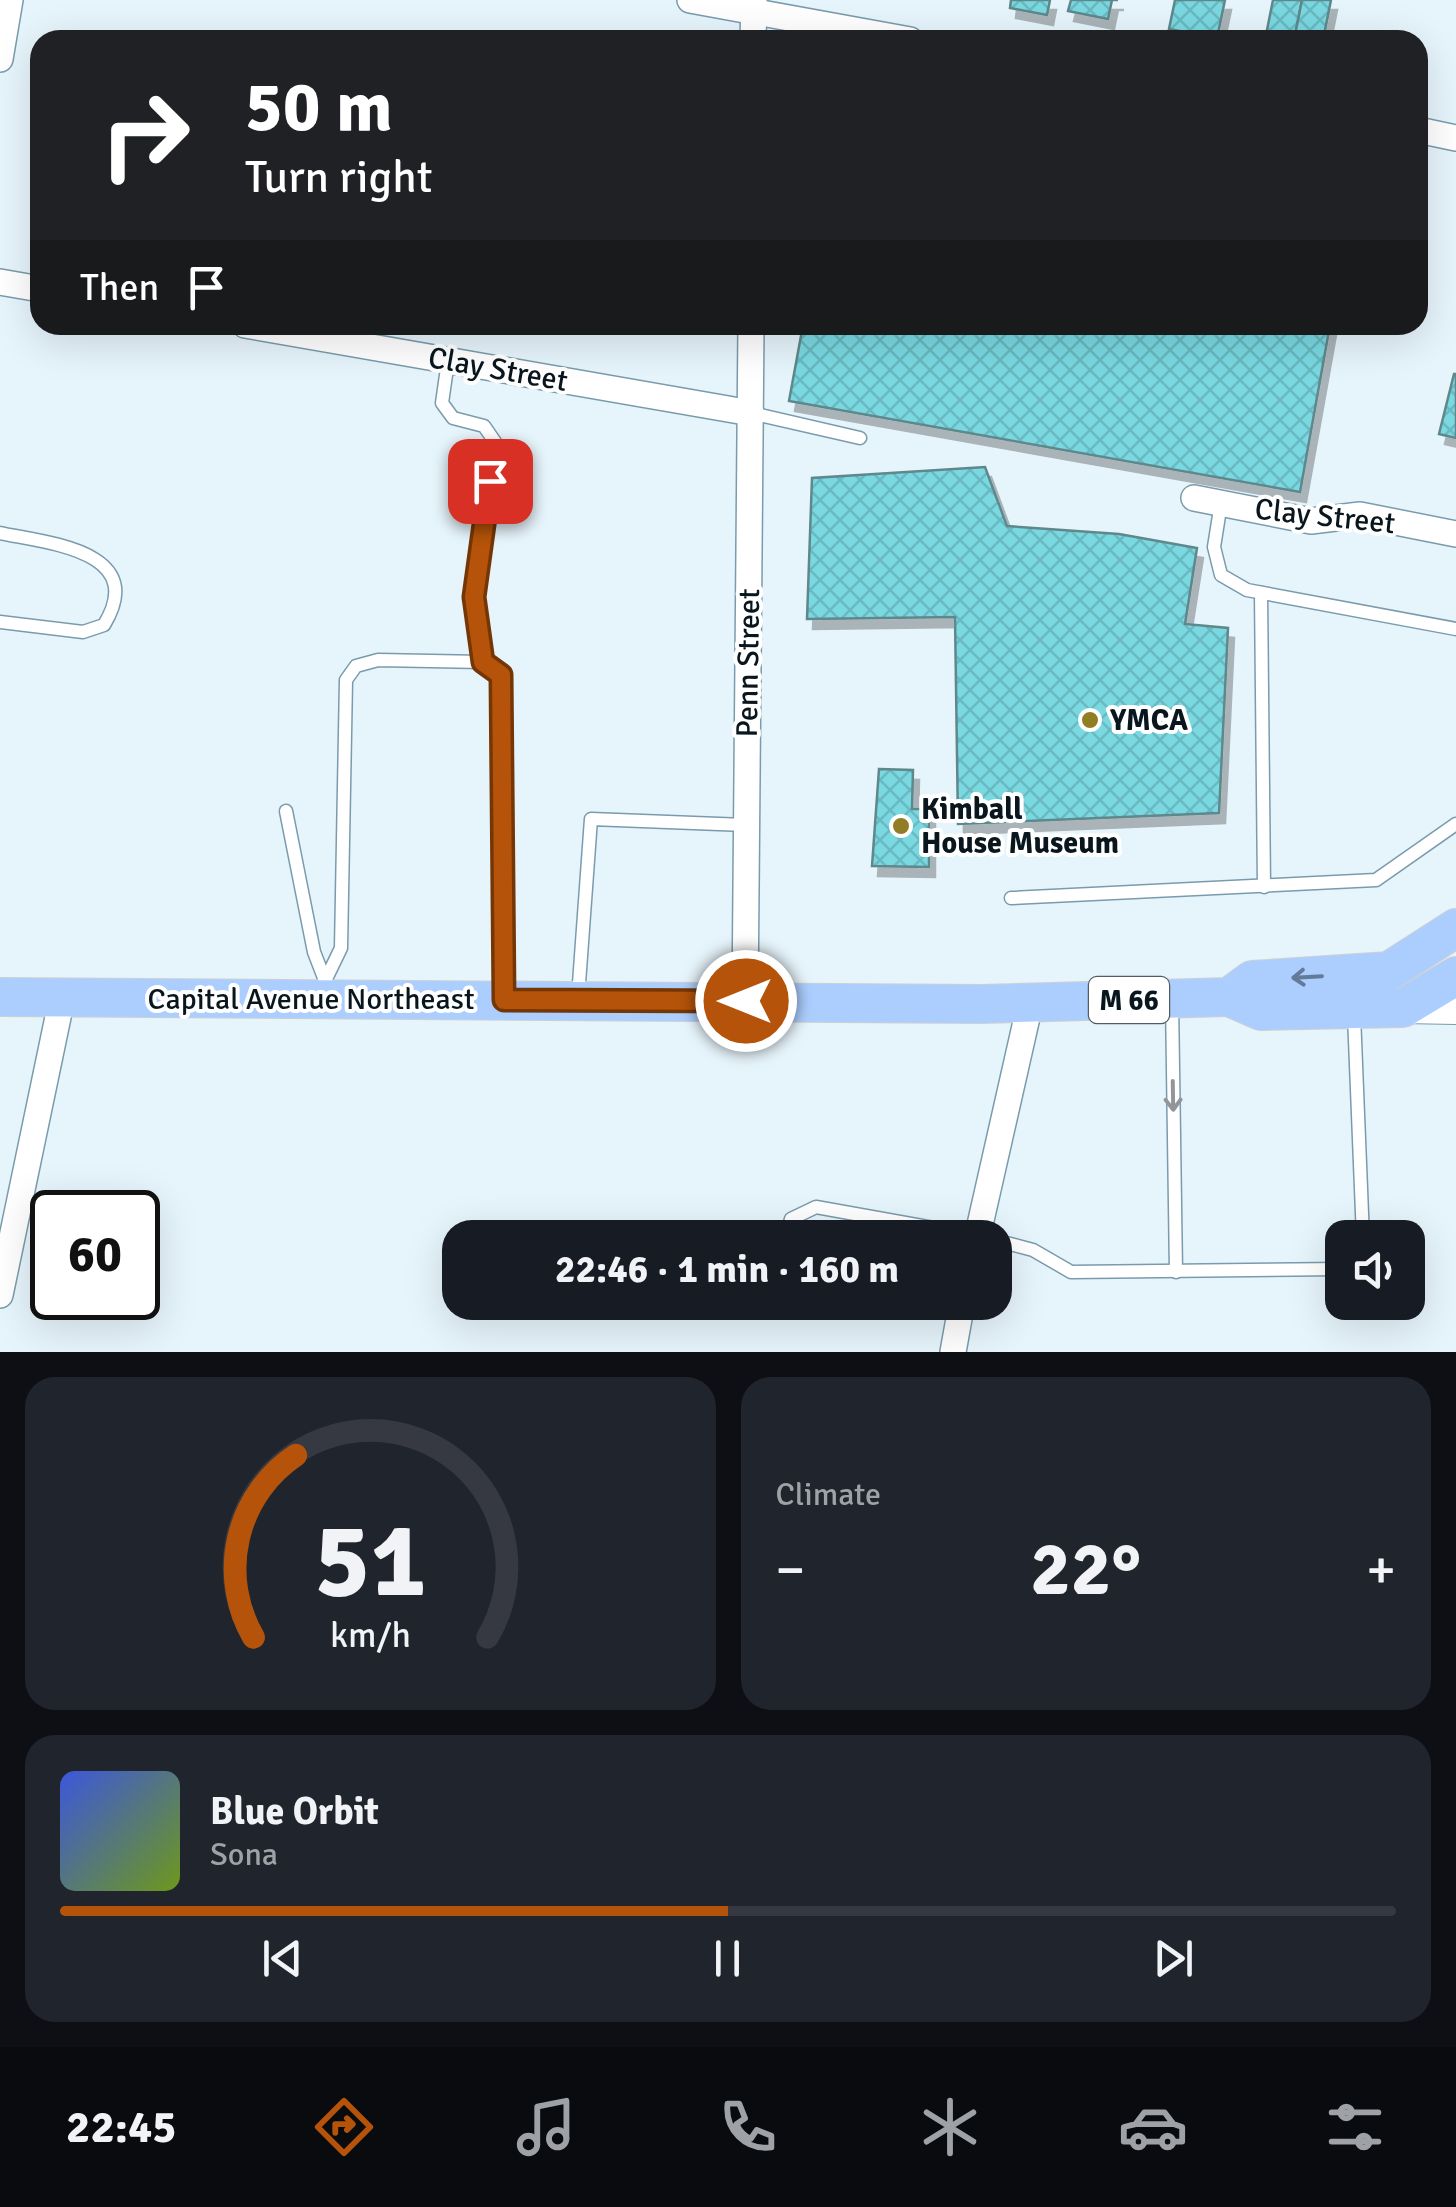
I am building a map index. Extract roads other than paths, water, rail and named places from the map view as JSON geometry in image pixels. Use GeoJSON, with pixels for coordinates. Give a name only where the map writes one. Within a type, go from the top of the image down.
{"type":"FeatureCollection","features":[{"type":"Feature","properties":{"kind":"main road","name":"M 66"},"geometry":{"type":"LineString","coordinates":[[1390,971],[1456,928]]}},
{"type":"Feature","properties":{"kind":"main road","name":"Capital Avenue Northeast"},"geometry":{"type":"LineString","coordinates":[[0,998],[327,989],[504,1000],[1030,1004],[1229,997],[1252,980],[1390,971]]}},
{"type":"Feature","properties":{"kind":"main road","name":"M 66"},"geometry":{"type":"LineString","coordinates":[[1229,997],[1260,1011],[1403,1008],[1456,973]]}},
{"type":"Feature","properties":{"kind":"street"},"geometry":{"type":"LineString","coordinates":[[0,59],[10,0]]}},
{"type":"Feature","properties":{"kind":"street"},"geometry":{"type":"LineString","coordinates":[[690,0],[754,6],[864,30]]}},
{"type":"Feature","properties":{"kind":"street"},"geometry":{"type":"LineString","coordinates":[[1428,132],[1456,138]]}},
{"type":"Feature","properties":{"kind":"street"},"geometry":{"type":"LineString","coordinates":[[0,282],[30,287]]}},
{"type":"Feature","properties":{"kind":"street","name":"Clay Street"},"geometry":{"type":"LineString","coordinates":[[301,335],[752,412]]}},
{"type":"Feature","properties":{"kind":"street","name":"Penn Street"},"geometry":{"type":"LineString","coordinates":[[746,1001],[751,335]]}},
{"type":"Feature","properties":{"kind":"street","name":"Clay Street"},"geometry":{"type":"LineString","coordinates":[[1194,498],[1312,521],[1360,516],[1456,534]]}},
{"type":"Feature","properties":{"kind":"street","name":"Capital Avenue Northeast"},"geometry":{"type":"LineString","coordinates":[[1390,971],[1456,973]]}},
{"type":"Feature","properties":{"kind":"street"},"geometry":{"type":"LineString","coordinates":[[0,1295],[62,998]]}},
{"type":"Feature","properties":{"kind":"street"},"geometry":{"type":"LineString","coordinates":[[988,1220],[1030,1004]]}},
{"type":"Feature","properties":{"kind":"street"},"geometry":{"type":"LineString","coordinates":[[1403,1008],[1456,1009]]}},
{"type":"Feature","properties":{"kind":"street"},"geometry":{"type":"LineString","coordinates":[[953,1352],[959,1320]]}},
{"type":"Feature","properties":{"kind":"lane"},"geometry":{"type":"LineString","coordinates":[[448,361],[442,404],[453,418],[484,426],[495,442],[474,597],[483,662]]}},
{"type":"Feature","properties":{"kind":"lane"},"geometry":{"type":"LineString","coordinates":[[752,412],[860,438]]}},
{"type":"Feature","properties":{"kind":"lane"},"geometry":{"type":"LineString","coordinates":[[1221,503],[1214,547],[1221,575],[1261,593],[1456,628]]}},
{"type":"Feature","properties":{"kind":"lane"},"geometry":{"type":"LineString","coordinates":[[0,533],[82,550],[104,565],[114,586],[113,610],[104,625],[83,632],[0,622]]}},
{"type":"Feature","properties":{"kind":"lane"},"geometry":{"type":"LineString","coordinates":[[1261,593],[1264,887]]}},
{"type":"Feature","properties":{"kind":"lane"},"geometry":{"type":"LineString","coordinates":[[327,989],[340,948],[346,680],[356,666],[378,660],[483,662],[501,675],[504,1000]]}},
{"type":"Feature","properties":{"kind":"lane"},"geometry":{"type":"LineString","coordinates":[[286,811],[314,952],[327,989]]}},
{"type":"Feature","properties":{"kind":"lane"},"geometry":{"type":"LineString","coordinates":[[578,1000],[591,819],[745,825]]}},
{"type":"Feature","properties":{"kind":"lane"},"geometry":{"type":"LineString","coordinates":[[1011,898],[1376,880],[1456,824]]}},
{"type":"Feature","properties":{"kind":"lane"},"geometry":{"type":"LineString","coordinates":[[1172,999],[1176,1272]]}},
{"type":"Feature","properties":{"kind":"lane"},"geometry":{"type":"LineString","coordinates":[[1353,1009],[1362,1220]]}},
{"type":"Feature","properties":{"kind":"lane"},"geometry":{"type":"LineString","coordinates":[[792,1220],[816,1207],[886,1220]]}},
{"type":"Feature","properties":{"kind":"lane"},"geometry":{"type":"LineString","coordinates":[[1012,1245],[1032,1250],[1071,1272],[1325,1269]]}},
{"type":"Feature","properties":{"kind":"place","name":"YMCA"},"geometry":{"type":"Point","coordinates":[1090,720]}},
{"type":"Feature","properties":{"kind":"place","name":"Kimball House Museum"},"geometry":{"type":"Point","coordinates":[901,826]}}]}
